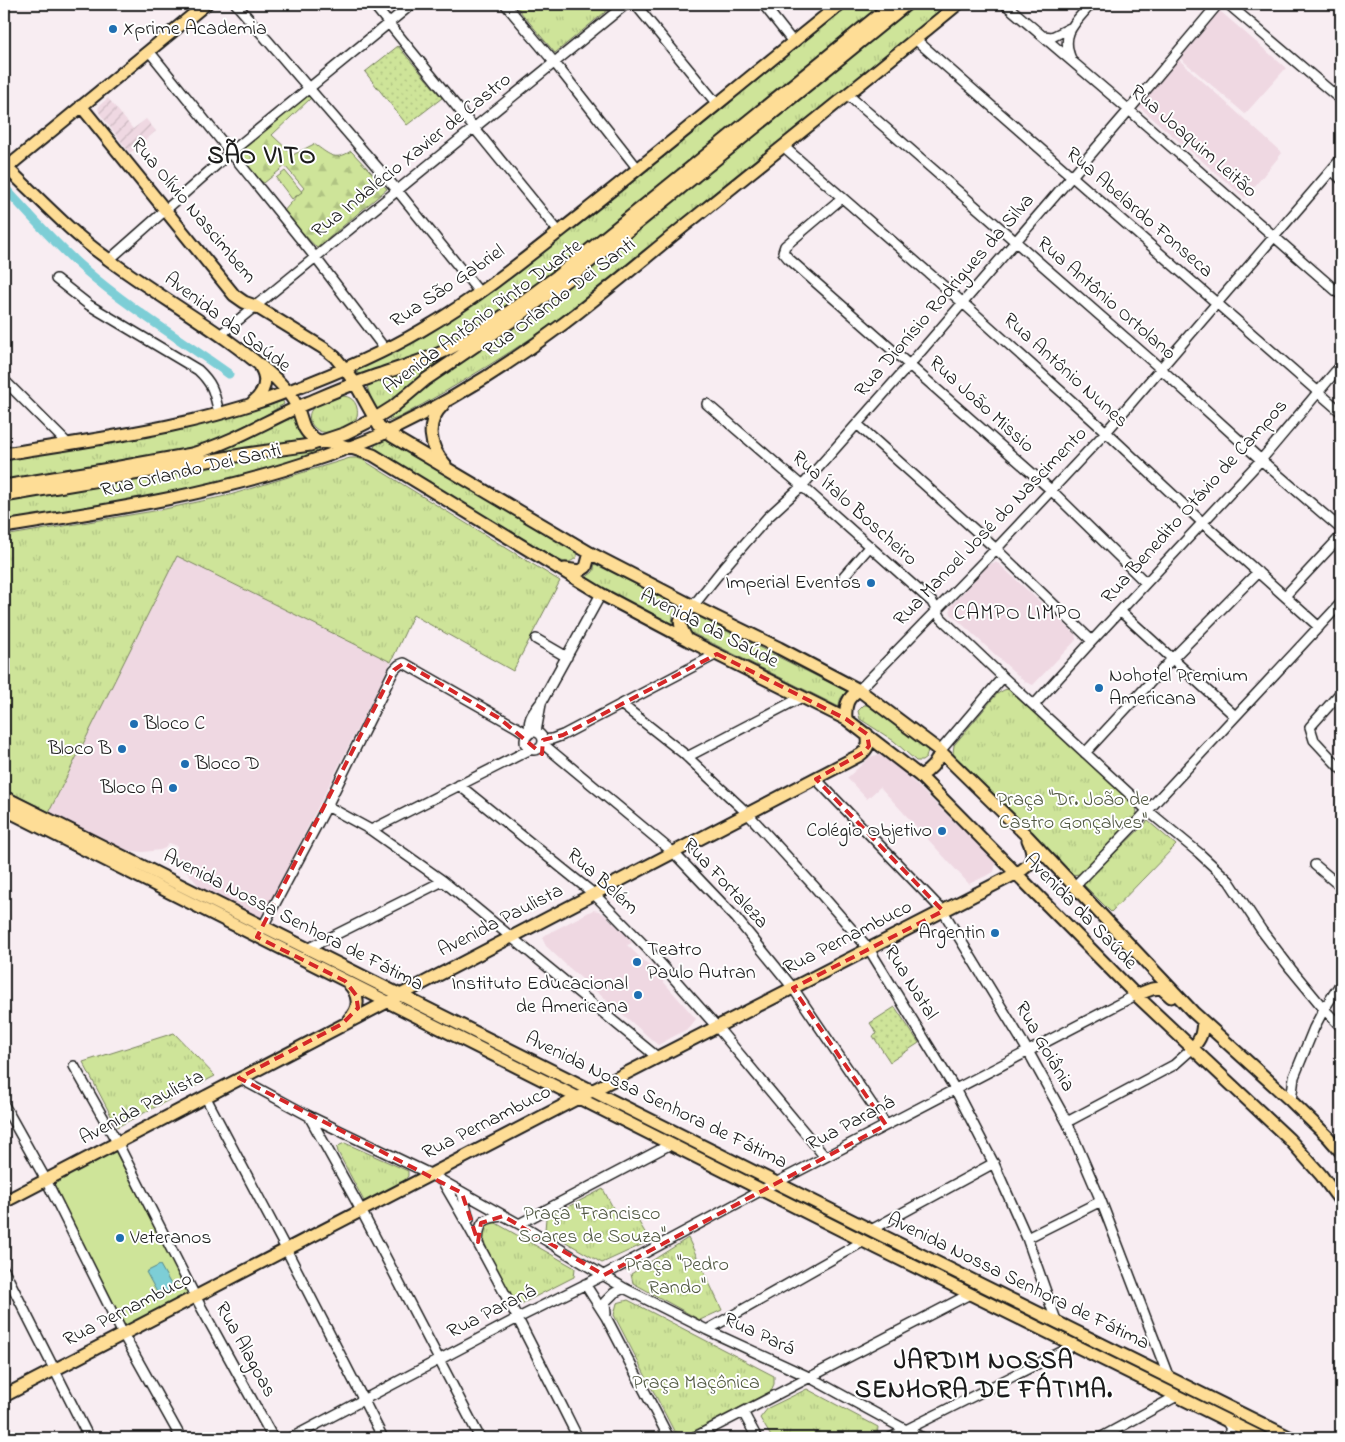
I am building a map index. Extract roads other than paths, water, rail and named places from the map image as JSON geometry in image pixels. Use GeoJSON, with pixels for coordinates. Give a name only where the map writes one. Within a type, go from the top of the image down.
{"type":"FeatureCollection","features":[{"type":"Feature","properties":{"kind":"main road"},"geometry":{"type":"LineString","coordinates":[[5,169],[206,4]]}},
{"type":"Feature","properties":{"kind":"main road","name":"Rua São Gabriel"},"geometry":{"type":"LineString","coordinates":[[4,454],[155,428],[248,406],[288,392],[385,350],[420,331],[480,292],[559,232],[638,170],[840,4]]}},
{"type":"Feature","properties":{"kind":"main road","name":"Avenida Antônio Pinto Duarte"},"geometry":{"type":"LineString","coordinates":[[4,486],[192,454],[228,442],[355,383],[434,356],[466,340],[556,277],[892,4]]}},
{"type":"Feature","properties":{"kind":"main road","name":"Avenida Antônio Pinto Duarte"},"geometry":{"type":"LineString","coordinates":[[4,496],[297,447],[346,433],[374,419],[393,407],[425,380],[516,318],[576,273],[908,4]]}},
{"type":"Feature","properties":{"kind":"main road","name":"Rua Orlando Dei Santi"},"geometry":{"type":"LineString","coordinates":[[4,527],[156,502],[227,486],[288,469],[349,448],[387,432],[450,398],[494,371],[561,325],[848,95],[958,4]]}},
{"type":"Feature","properties":{"kind":"main road","name":"Rua Olívio Nascimbem"},"geometry":{"type":"LineString","coordinates":[[81,106],[234,296],[255,306],[325,349],[335,357],[355,383]]}},
{"type":"Feature","properties":{"kind":"main road","name":"Avenida da Saúde"},"geometry":{"type":"LineString","coordinates":[[5,169],[84,242],[220,335],[278,381],[298,408],[301,422],[306,431],[315,438],[373,455],[601,594],[846,719],[867,734],[920,776],[1136,995],[1289,1139],[1321,1175],[1341,1202]]}},
{"type":"Feature","properties":{"kind":"main road"},"geometry":{"type":"LineString","coordinates":[[248,406],[258,398],[265,386],[264,374],[259,365]]}},
{"type":"Feature","properties":{"kind":"main road","name":"Avenida da Saúde"},"geometry":{"type":"LineString","coordinates":[[355,383],[378,426],[387,432],[590,553],[859,690],[940,751],[1027,836],[1193,1012],[1291,1101],[1341,1152]]}},
{"type":"Feature","properties":{"kind":"main road"},"geometry":{"type":"LineString","coordinates":[[450,398],[437,410],[433,418],[431,434],[432,443],[437,453],[452,470]]}},
{"type":"Feature","properties":{"kind":"main road"},"geometry":{"type":"LineString","coordinates":[[558,567],[571,571],[580,570],[586,567],[590,553]]}},
{"type":"Feature","properties":{"kind":"main road"},"geometry":{"type":"LineString","coordinates":[[688,640],[681,630],[679,624],[680,617],[693,606]]}},
{"type":"Feature","properties":{"kind":"main road"},"geometry":{"type":"LineString","coordinates":[[846,719],[846,703],[850,696],[859,690]]}},
{"type":"Feature","properties":{"kind":"main road","name":"Avenida Paulista"},"geometry":{"type":"LineString","coordinates":[[4,1202],[386,1001],[816,779],[864,752],[869,746],[867,734]]}},
{"type":"Feature","properties":{"kind":"main road"},"geometry":{"type":"LineString","coordinates":[[920,776],[934,766],[940,751]]}},
{"type":"Feature","properties":{"kind":"main road","name":"Avenida Nossa Senhora de Fátima"},"geometry":{"type":"LineString","coordinates":[[4,797],[260,931],[345,981],[1260,1437]]}},
{"type":"Feature","properties":{"kind":"main road","name":"Avenida Nossa Senhora de Fátima"},"geometry":{"type":"LineString","coordinates":[[4,809],[260,931],[307,949],[1291,1438]]}},
{"type":"Feature","properties":{"kind":"main road"},"geometry":{"type":"LineString","coordinates":[[1017,873],[1025,869],[1032,860],[1032,849],[1027,836]]}},
{"type":"Feature","properties":{"kind":"main road","name":"Rua Pernambuco"},"geometry":{"type":"LineString","coordinates":[[4,1396],[360,1210],[1017,873]]}},
{"type":"Feature","properties":{"kind":"main road"},"geometry":{"type":"LineString","coordinates":[[342,1024],[358,1008],[358,1002],[352,987],[345,981]]}},
{"type":"Feature","properties":{"kind":"main road"},"geometry":{"type":"LineString","coordinates":[[1136,995],[1161,988],[1186,1010],[1193,1012]]}},
{"type":"Feature","properties":{"kind":"main road"},"geometry":{"type":"LineString","coordinates":[[1192,1049],[1202,1035],[1203,1021]]}},
{"type":"Feature","properties":{"kind":"main road"},"geometry":{"type":"LineString","coordinates":[[1210,1412],[1220,1412],[1226,1405]]}},
{"type":"Feature","properties":{"kind":"street"},"geometry":{"type":"LineString","coordinates":[[236,4],[397,190],[480,292]]}},
{"type":"Feature","properties":{"kind":"street"},"geometry":{"type":"LineString","coordinates":[[373,4],[559,232]]}},
{"type":"Feature","properties":{"kind":"street"},"geometry":{"type":"LineString","coordinates":[[109,260],[231,152],[412,4]]}},
{"type":"Feature","properties":{"kind":"street"},"geometry":{"type":"LineString","coordinates":[[505,4],[554,62],[638,170]]}},
{"type":"Feature","properties":{"kind":"street","name":"Rua Indalécio Xavier de Castro"},"geometry":{"type":"LineString","coordinates":[[220,335],[626,4]]}},
{"type":"Feature","properties":{"kind":"street"},"geometry":{"type":"LineString","coordinates":[[635,4],[717,104]]}},
{"type":"Feature","properties":{"kind":"street"},"geometry":{"type":"LineString","coordinates":[[763,4],[793,42]]}},
{"type":"Feature","properties":{"kind":"street","name":"Rua Joaquim Leitão"},"geometry":{"type":"LineString","coordinates":[[1005,4],[1341,295]]}},
{"type":"Feature","properties":{"kind":"street"},"geometry":{"type":"LineString","coordinates":[[1043,36],[1052,37],[1070,28],[1091,4]]}},
{"type":"Feature","properties":{"kind":"street","name":"Rua Dionísio Rodrigues da Silva"},"geometry":{"type":"LineString","coordinates":[[693,606],[773,512],[802,486],[910,364],[1218,4]]}},
{"type":"Feature","properties":{"kind":"street"},"geometry":{"type":"LineString","coordinates":[[1228,4],[1341,100]]}},
{"type":"Feature","properties":{"kind":"street"},"geometry":{"type":"LineString","coordinates":[[1070,28],[1067,49],[1071,60]]}},
{"type":"Feature","properties":{"kind":"street","name":"Rua Abelardo Fonseca"},"geometry":{"type":"LineString","coordinates":[[915,39],[1341,412]]}},
{"type":"Feature","properties":{"kind":"street"},"geometry":{"type":"LineString","coordinates":[[149,51],[315,257],[385,350]]}},
{"type":"Feature","properties":{"kind":"street","name":"Rua Antônio Ortolano"},"geometry":{"type":"LineString","coordinates":[[848,95],[1341,529]]}},
{"type":"Feature","properties":{"kind":"street","name":"Rua Antônio Nunes"},"geometry":{"type":"LineString","coordinates":[[783,146],[963,303],[1319,627]]}},
{"type":"Feature","properties":{"kind":"street","name":"Rua Manoel José do Nascimento"},"geometry":{"type":"LineString","coordinates":[[859,690],[1106,432],[1341,159]]}},
{"type":"Feature","properties":{"kind":"street"},"geometry":{"type":"LineString","coordinates":[[1332,170],[1341,179]]}},
{"type":"Feature","properties":{"kind":"street","name":"Rua João Missio"},"geometry":{"type":"LineString","coordinates":[[842,198],[785,246],[783,252],[1051,490],[1146,583]]}},
{"type":"Feature","properties":{"kind":"street"},"geometry":{"type":"LineString","coordinates":[[56,279],[89,306],[198,370],[213,387],[220,413]]}},
{"type":"Feature","properties":{"kind":"street","name":"Rua Benedito Otávio de Campos"},"geometry":{"type":"LineString","coordinates":[[1034,705],[1261,460],[1341,365]]}},
{"type":"Feature","properties":{"kind":"street"},"geometry":{"type":"LineString","coordinates":[[4,380],[68,444]]}},
{"type":"Feature","properties":{"kind":"street","name":"Rua Ítalo Boscheiro"},"geometry":{"type":"LineString","coordinates":[[707,404],[932,602],[941,618],[1003,677],[1147,810],[1199,852],[1229,882],[1262,932],[1291,969],[1341,1026]]}},
{"type":"Feature","properties":{"kind":"street"},"geometry":{"type":"LineString","coordinates":[[857,424],[996,549],[1092,641]]}},
{"type":"Feature","properties":{"kind":"street"},"geometry":{"type":"LineString","coordinates":[[1285,596],[1341,536]]}},
{"type":"Feature","properties":{"kind":"street"},"geometry":{"type":"LineString","coordinates":[[844,576],[870,546]]}},
{"type":"Feature","properties":{"kind":"street"},"geometry":{"type":"LineString","coordinates":[[1085,753],[1258,572]]}},
{"type":"Feature","properties":{"kind":"street"},"geometry":{"type":"LineString","coordinates":[[534,740],[529,720],[542,701],[601,594]]}},
{"type":"Feature","properties":{"kind":"street"},"geometry":{"type":"LineString","coordinates":[[1074,886],[1341,603]]}},
{"type":"Feature","properties":{"kind":"street"},"geometry":{"type":"LineString","coordinates":[[1120,611],[1235,716]]}},
{"type":"Feature","properties":{"kind":"street"},"geometry":{"type":"LineString","coordinates":[[536,639],[566,657]]}},
{"type":"Feature","properties":{"kind":"street"},"geometry":{"type":"LineString","coordinates":[[372,830],[503,763],[534,740],[557,738],[717,654]]}},
{"type":"Feature","properties":{"kind":"street","name":"Rua Fortaleza"},"geometry":{"type":"LineString","coordinates":[[327,806],[394,670],[404,663],[518,728],[674,853],[736,918],[793,988],[886,1125]]}},
{"type":"Feature","properties":{"kind":"street"},"geometry":{"type":"LineString","coordinates":[[940,751],[1003,677]]}},
{"type":"Feature","properties":{"kind":"street"},"geometry":{"type":"LineString","coordinates":[[1341,692],[1310,727],[1314,740],[1341,769]]}},
{"type":"Feature","properties":{"kind":"street"},"geometry":{"type":"LineString","coordinates":[[688,757],[802,696]]}},
{"type":"Feature","properties":{"kind":"street","name":"Rua Natal"},"geometry":{"type":"LineString","coordinates":[[621,704],[688,757],[748,814],[869,949],[955,1089],[994,1163],[1027,1238],[1057,1323]]}},
{"type":"Feature","properties":{"kind":"street","name":"Rua Goiânia"},"geometry":{"type":"LineString","coordinates":[[816,779],[943,911],[1028,1051],[1067,1122],[1101,1201],[1169,1378]]}},
{"type":"Feature","properties":{"kind":"street","name":"Rua Belém"},"geometry":{"type":"LineString","coordinates":[[459,785],[594,894],[646,947],[717,1027],[825,1157]]}},
{"type":"Feature","properties":{"kind":"street"},"geometry":{"type":"LineString","coordinates":[[260,931],[327,806],[372,830],[443,881],[657,1057]]}},
{"type":"Feature","properties":{"kind":"street"},"geometry":{"type":"LineString","coordinates":[[1315,864],[1341,887]]}},
{"type":"Feature","properties":{"kind":"street"},"geometry":{"type":"LineString","coordinates":[[307,949],[443,881]]}},
{"type":"Feature","properties":{"kind":"street"},"geometry":{"type":"LineString","coordinates":[[1291,1101],[1294,1076],[1314,1028],[1324,1008],[1341,983]]}},
{"type":"Feature","properties":{"kind":"street","name":"Rua Paraná"},"geometry":{"type":"LineString","coordinates":[[291,1438],[438,1359],[604,1275],[776,1182],[1136,995]]}},
{"type":"Feature","properties":{"kind":"street"},"geometry":{"type":"LineString","coordinates":[[1067,1122],[1174,1065],[1192,1049]]}},
{"type":"Feature","properties":{"kind":"street","name":"Rua Alagoas"},"geometry":{"type":"LineString","coordinates":[[74,1066],[117,1142],[196,1296],[273,1438]]}},
{"type":"Feature","properties":{"kind":"street"},"geometry":{"type":"LineString","coordinates":[[1276,1087],[1286,1086],[1294,1076]]}},
{"type":"Feature","properties":{"kind":"street","name":"Rua Pará"},"geometry":{"type":"LineString","coordinates":[[239,1078],[309,1116],[430,1174],[519,1224],[624,1288],[707,1330],[809,1377],[923,1438]]}},
{"type":"Feature","properties":{"kind":"street"},"geometry":{"type":"LineString","coordinates":[[205,1096],[286,1249],[382,1438]]}},
{"type":"Feature","properties":{"kind":"street"},"geometry":{"type":"LineString","coordinates":[[4,1105],[46,1180],[123,1334],[181,1438]]}},
{"type":"Feature","properties":{"kind":"street"},"geometry":{"type":"LineString","coordinates":[[309,1116],[480,1438]]}},
{"type":"Feature","properties":{"kind":"street"},"geometry":{"type":"LineString","coordinates":[[519,1224],[670,1144]]}},
{"type":"Feature","properties":{"kind":"street"},"geometry":{"type":"LineString","coordinates":[[871,1230],[994,1163]]}},
{"type":"Feature","properties":{"kind":"street"},"geometry":{"type":"LineString","coordinates":[[443,1182],[478,1242],[578,1438]]}},
{"type":"Feature","properties":{"kind":"street"},"geometry":{"type":"LineString","coordinates":[[462,1193],[478,1242]]}},
{"type":"Feature","properties":{"kind":"street"},"geometry":{"type":"LineString","coordinates":[[1027,1238],[1101,1201]]}},
{"type":"Feature","properties":{"kind":"street"},"geometry":{"type":"LineString","coordinates":[[478,1242],[481,1223],[488,1219],[503,1216]]}},
{"type":"Feature","properties":{"kind":"street"},"geometry":{"type":"LineString","coordinates":[[707,1330],[864,1241]]}},
{"type":"Feature","properties":{"kind":"street"},"geometry":{"type":"LineString","coordinates":[[4,1270],[89,1438]]}},
{"type":"Feature","properties":{"kind":"street"},"geometry":{"type":"LineString","coordinates":[[585,1284],[606,1317],[670,1438]]}},
{"type":"Feature","properties":{"kind":"street"},"geometry":{"type":"LineString","coordinates":[[606,1317],[605,1302],[614,1293],[624,1288]]}},
{"type":"Feature","properties":{"kind":"street"},"geometry":{"type":"LineString","coordinates":[[692,1438],[970,1294]]}},
{"type":"Feature","properties":{"kind":"street"},"geometry":{"type":"LineString","coordinates":[[890,1438],[1075,1345]]}},
{"type":"Feature","properties":{"kind":"street"},"geometry":{"type":"LineString","coordinates":[[1106,1437],[1178,1396]]}},
{"type":"Feature","properties":{"kind":"street"},"geometry":{"type":"LineString","coordinates":[[743,1412],[758,1438]]}},
{"type":"Feature","properties":{"kind":"street"},"geometry":{"type":"LineString","coordinates":[[1226,1420],[1230,1427],[1230,1438]]}},
{"type":"Feature","properties":{"kind":"street"},"geometry":{"type":"LineString","coordinates":[[1242,1438],[1260,1437]]}},
{"type":"Feature","properties":{"kind":"water"},"geometry":{"type":"Polygon","coordinates":[[[160,1265],[173,1288],[159,1296],[146,1272],[160,1265]]]}},
{"type":"Feature","properties":{"kind":"waterway"},"geometry":{"type":"LineString","coordinates":[[4,187],[63,250],[84,269],[137,310],[229,374]]}},
{"type":"Feature","properties":{"kind":"place","name":"Xprime Academia"},"geometry":{"type":"Point","coordinates":[113,29]}},
{"type":"Feature","properties":{"kind":"place","name":"Imperial Eventos"},"geometry":{"type":"Point","coordinates":[871,583]}},
{"type":"Feature","properties":{"kind":"place","name":"Nohotel Premium Americana"},"geometry":{"type":"Point","coordinates":[1099,688]}},
{"type":"Feature","properties":{"kind":"place","name":"Bloco C"},"geometry":{"type":"Point","coordinates":[134,724]}},
{"type":"Feature","properties":{"kind":"place","name":"Bloco B"},"geometry":{"type":"Point","coordinates":[122,749]}},
{"type":"Feature","properties":{"kind":"place","name":"Bloco D"},"geometry":{"type":"Point","coordinates":[185,764]}},
{"type":"Feature","properties":{"kind":"place","name":"Bloco A"},"geometry":{"type":"Point","coordinates":[173,788]}},
{"type":"Feature","properties":{"kind":"place","name":"Colégio Objetivo"},"geometry":{"type":"Point","coordinates":[942,831]}},
{"type":"Feature","properties":{"kind":"place","name":"Argentin"},"geometry":{"type":"Point","coordinates":[995,933]}},
{"type":"Feature","properties":{"kind":"place","name":"Teatro Paulo Autran"},"geometry":{"type":"Point","coordinates":[637,962]}},
{"type":"Feature","properties":{"kind":"place","name":"Instituto Educacional de Americana"},"geometry":{"type":"Point","coordinates":[638,995]}},
{"type":"Feature","properties":{"kind":"place","name":"Veteranos"},"geometry":{"type":"Point","coordinates":[120,1238]}},
{"type":"Feature","properties":{"kind":"district","name":"SÃO VITO"},"geometry":{"type":"Point","coordinates":[262,157]}},
{"type":"Feature","properties":{"kind":"district","name":"CAMPO LIMPO"},"geometry":{"type":"Point","coordinates":[1018,614]}},
{"type":"Feature","properties":{"kind":"district","name":"JARDIM NOSSA SENHORA DE FÁTIMA."},"geometry":{"type":"Point","coordinates":[984,1376]}},
{"type":"Feature","properties":{"kind":"park label","name":"Praça \"Dr. João de Castro Gonçalves\""},"geometry":{"type":"Point","coordinates":[1073,812]}},
{"type":"Feature","properties":{"kind":"park label","name":"Praça \"Francisco Soares de Souza\""},"geometry":{"type":"Point","coordinates":[592,1226]}},
{"type":"Feature","properties":{"kind":"park label","name":"Praça \"Pedro Rando\""},"geometry":{"type":"Point","coordinates":[677,1276]}},
{"type":"Feature","properties":{"kind":"park label","name":"Praça Maçônica"},"geometry":{"type":"Point","coordinates":[696,1383]}}]}
